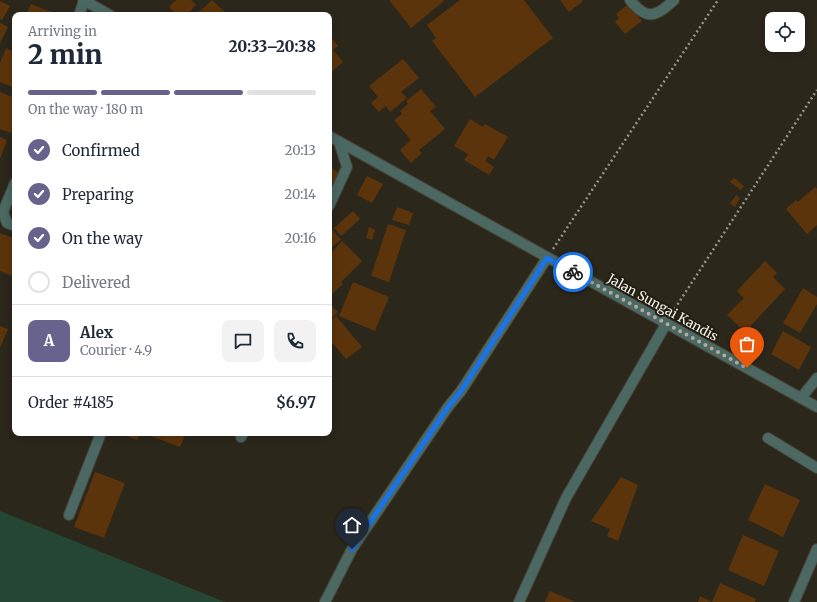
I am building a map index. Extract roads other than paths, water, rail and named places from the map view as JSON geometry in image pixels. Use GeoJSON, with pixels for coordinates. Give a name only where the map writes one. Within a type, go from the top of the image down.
{"type":"FeatureCollection","features":[{"type":"Feature","properties":{"kind":"street"},"geometry":{"type":"LineString","coordinates":[[80,12],[83,0],[105,12]]}},
{"type":"Feature","properties":{"kind":"street"},"geometry":{"type":"LineString","coordinates":[[630,0],[639,11],[650,15],[662,12],[674,0]]}},
{"type":"Feature","properties":{"kind":"street","name":"Jalan Sungai Kandis"},"geometry":{"type":"LineString","coordinates":[[332,138],[817,407]]}},
{"type":"Feature","properties":{"kind":"street"},"geometry":{"type":"LineString","coordinates":[[332,200],[347,167],[340,142]]}},
{"type":"Feature","properties":{"kind":"street"},"geometry":{"type":"LineString","coordinates":[[12,191],[3,212],[7,223],[12,225]]}},
{"type":"Feature","properties":{"kind":"street"},"geometry":{"type":"LineString","coordinates":[[325,602],[352,549],[448,407],[461,391],[547,258]]}},
{"type":"Feature","properties":{"kind":"street"},"geometry":{"type":"LineString","coordinates":[[519,602],[566,498],[666,324]]}},
{"type":"Feature","properties":{"kind":"street"},"geometry":{"type":"LineString","coordinates":[[801,398],[817,378]]}},
{"type":"Feature","properties":{"kind":"street"},"geometry":{"type":"LineString","coordinates":[[69,515],[100,436]]}},
{"type":"Feature","properties":{"kind":"street"},"geometry":{"type":"LineString","coordinates":[[768,438],[817,468]]}},
{"type":"Feature","properties":{"kind":"street"},"geometry":{"type":"LineString","coordinates":[[794,602],[817,549]]}}]}
